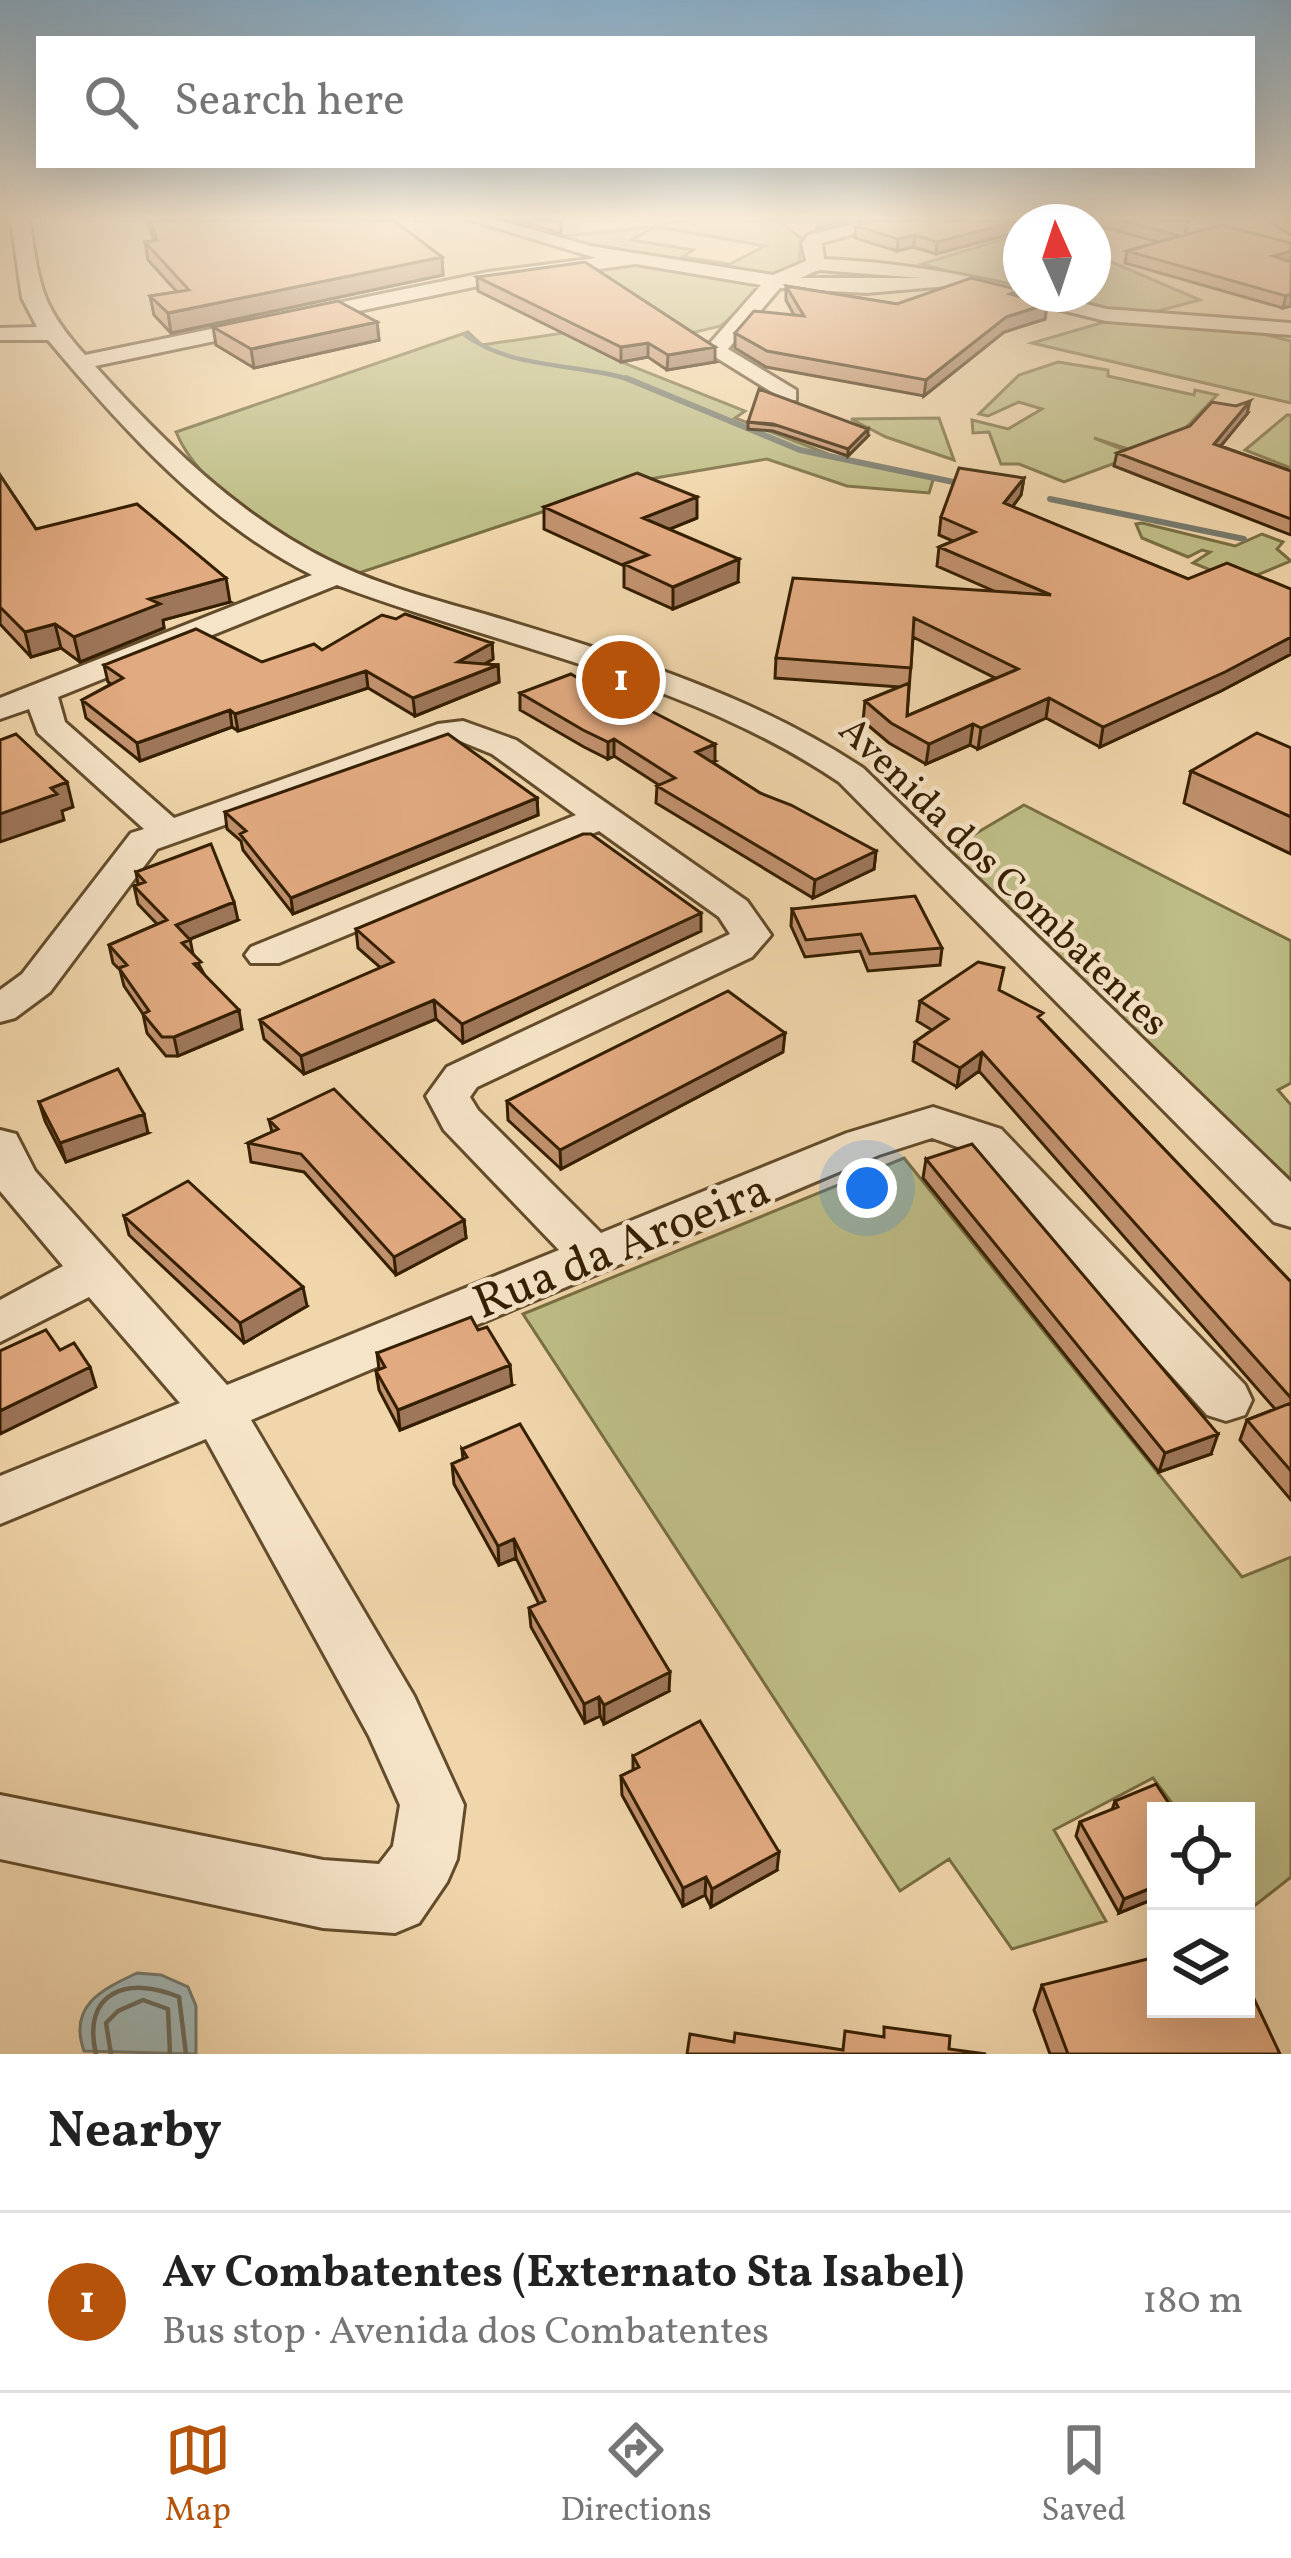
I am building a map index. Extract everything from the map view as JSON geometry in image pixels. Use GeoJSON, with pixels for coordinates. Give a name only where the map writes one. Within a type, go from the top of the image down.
{"type":"FeatureCollection","features":[{"type":"Feature","properties":{"kind":"street","name":"Avenida dos Combatentes"},"geometry":{"type":"LineString","coordinates":[[42,316],[158,442],[221,500],[281,545],[337,575],[733,707],[806,740],[851,776],[1291,1210]]}},
{"type":"Feature","properties":{"kind":"street"},"geometry":{"type":"LineString","coordinates":[[80,362],[304,316]]}},
{"type":"Feature","properties":{"kind":"street"},"geometry":{"type":"LineString","coordinates":[[745,316],[715,350],[788,394]]}},
{"type":"Feature","properties":{"kind":"street"},"geometry":{"type":"LineString","coordinates":[[1117,316],[1291,329]]}},
{"type":"Feature","properties":{"kind":"street"},"geometry":{"type":"LineString","coordinates":[[1,334],[47,326]]}},
{"type":"Feature","properties":{"kind":"street"},"geometry":{"type":"LineString","coordinates":[[0,709],[337,575]]}},
{"type":"Feature","properties":{"kind":"street"},"geometry":{"type":"LineString","coordinates":[[0,676],[40,696],[50,726],[169,832]]}},
{"type":"Feature","properties":{"kind":"street"},"geometry":{"type":"LineString","coordinates":[[0,1009],[36,983],[143,841],[417,741],[464,731],[503,747],[733,909],[751,935],[738,949],[462,1077],[448,1096],[460,1119],[593,1255]]}},
{"type":"Feature","properties":{"kind":"street"},"geometry":{"type":"LineString","coordinates":[[265,955],[602,817]]}},
{"type":"Feature","properties":{"kind":"street","name":"Rua da Aroeira"},"geometry":{"type":"LineString","coordinates":[[0,1502],[863,1144],[933,1122],[985,1140],[1226,1400]]}},
{"type":"Feature","properties":{"kind":"street"},"geometry":{"type":"LineString","coordinates":[[0,1145],[16,1179],[20,1213],[95,1271],[218,1410],[392,1718],[432,1804],[424,1859],[395,1899],[323,1894],[0,1827]]}},
{"type":"Feature","properties":{"kind":"street"},"geometry":{"type":"LineString","coordinates":[[0,1323],[95,1271]]}},
{"type":"Feature","properties":{"kind":"shaded area"},"geometry":{"type":"Polygon","coordinates":[[[648,316],[732,316],[721,326],[678,336],[648,316]]]}},
{"type":"Feature","properties":{"kind":"shaded area"},"geometry":{"type":"Polygon","coordinates":[[[1111,320],[1280,332],[1270,336],[1291,341],[1291,403],[1032,343],[1111,320]]]}},
{"type":"Feature","properties":{"kind":"shaded area"},"geometry":{"type":"Polygon","coordinates":[[[468,332],[482,345],[563,333],[621,362],[745,411],[735,418],[841,459],[934,477],[929,493],[847,486],[767,459],[632,482],[356,574],[280,533],[228,497],[188,455],[176,432],[468,332]]]}},
{"type":"Feature","properties":{"kind":"shaded area"},"geometry":{"type":"Polygon","coordinates":[[[1058,362],[1108,370],[1108,376],[1194,395],[1195,390],[1217,395],[1172,442],[1137,452],[1094,438],[1137,455],[1064,482],[1019,464],[1001,464],[989,432],[973,433],[972,420],[1008,429],[1042,409],[1019,402],[988,416],[979,414],[1019,375],[1058,362]]]}},
{"type":"Feature","properties":{"kind":"shaded area"},"geometry":{"type":"Polygon","coordinates":[[[1291,415],[1291,468],[1245,450],[1291,415]]]}},
{"type":"Feature","properties":{"kind":"shaded area"},"geometry":{"type":"Polygon","coordinates":[[[939,418],[954,460],[886,437],[851,419],[939,418]]]}},
{"type":"Feature","properties":{"kind":"shaded area"},"geometry":{"type":"Polygon","coordinates":[[[1136,524],[1235,546],[1262,534],[1283,542],[1277,549],[1291,561],[1240,582],[1193,563],[1210,552],[1202,550],[1188,557],[1142,538],[1136,524]]]}},
{"type":"Feature","properties":{"kind":"shaded area"},"geometry":{"type":"Polygon","coordinates":[[[1024,805],[1291,941],[1291,1083],[1278,1090],[1291,1105],[1291,1181],[1177,1077],[948,850],[1024,805]]]}},
{"type":"Feature","properties":{"kind":"shaded area"},"geometry":{"type":"Polygon","coordinates":[[[904,1158],[1242,1577],[1291,1557],[1291,1877],[1255,1905],[1255,1802],[1171,1802],[1153,1778],[1054,1830],[1106,1921],[1012,1949],[949,1859],[900,1891],[523,1314],[904,1158]]]}},
{"type":"Feature","properties":{"kind":"water"},"geometry":{"type":"Polygon","coordinates":[[[137,1973],[161,1975],[188,1987],[196,2006],[196,2054],[84,2051],[80,2022],[84,2011],[100,1993],[137,1973]]]}},
{"type":"Feature","properties":{"kind":"building"},"geometry":{"type":"Polygon","coordinates":[[[267,316],[366,316],[377,322],[251,349],[213,327],[267,316]]]}},
{"type":"Feature","properties":{"kind":"building"},"geometry":{"type":"Polygon","coordinates":[[[557,316],[667,316],[715,347],[668,355],[648,343],[621,347],[557,316]]]}},
{"type":"Feature","properties":{"kind":"building"},"geometry":{"type":"Polygon","coordinates":[[[750,316],[1010,316],[926,380],[767,351],[735,333],[750,316]]]}},
{"type":"Feature","properties":{"kind":"building"},"geometry":{"type":"Polygon","coordinates":[[[759,389],[868,429],[848,449],[773,424],[748,422],[759,389]]]}},
{"type":"Feature","properties":{"kind":"building"},"geometry":{"type":"Polygon","coordinates":[[[1250,401],[1214,444],[1291,471],[1291,519],[1117,453],[1190,426],[1212,402],[1236,406],[1250,401]]]}},
{"type":"Feature","properties":{"kind":"building"},"geometry":{"type":"Polygon","coordinates":[[[959,468],[1024,478],[1004,503],[1188,579],[1227,563],[1291,589],[1291,637],[1103,727],[1049,698],[981,728],[973,724],[929,744],[891,723],[865,701],[909,683],[907,716],[1018,669],[914,618],[911,668],[776,658],[793,578],[1051,595],[939,547],[975,532],[941,517],[959,468]]]}},
{"type":"Feature","properties":{"kind":"building"},"geometry":{"type":"Polygon","coordinates":[[[637,473],[697,497],[643,518],[739,559],[673,587],[624,564],[648,555],[544,507],[637,473]]]}},
{"type":"Feature","properties":{"kind":"building"},"geometry":{"type":"Polygon","coordinates":[[[0,475],[36,529],[137,504],[226,578],[149,599],[160,604],[74,637],[55,624],[25,632],[0,607],[0,475]]]}},
{"type":"Feature","properties":{"kind":"building"},"geometry":{"type":"Polygon","coordinates":[[[405,614],[492,643],[458,662],[498,665],[413,698],[366,671],[137,743],[82,700],[123,678],[104,665],[196,629],[262,662],[314,644],[322,650],[382,615],[396,619],[405,614]]]}},
{"type":"Feature","properties":{"kind":"building"},"geometry":{"type":"Polygon","coordinates":[[[571,674],[715,744],[696,752],[760,793],[876,851],[815,880],[657,786],[675,778],[614,739],[608,742],[583,730],[520,693],[571,674]]]}},
{"type":"Feature","properties":{"kind":"building"},"geometry":{"type":"Polygon","coordinates":[[[1257,733],[1291,748],[1291,817],[1191,771],[1257,733]]]}},
{"type":"Feature","properties":{"kind":"building"},"geometry":{"type":"Polygon","coordinates":[[[16,734],[67,782],[51,788],[57,794],[0,814],[0,740],[16,734]]]}},
{"type":"Feature","properties":{"kind":"building"},"geometry":{"type":"Polygon","coordinates":[[[448,734],[537,798],[291,898],[240,834],[246,831],[225,812],[448,734]]]}},
{"type":"Feature","properties":{"kind":"building"},"geometry":{"type":"Polygon","coordinates":[[[591,834],[701,913],[462,1024],[434,1000],[301,1056],[260,1020],[393,962],[356,929],[591,834]]]}},
{"type":"Feature","properties":{"kind":"building"},"geometry":{"type":"Polygon","coordinates":[[[211,844],[234,902],[176,925],[190,940],[182,943],[201,962],[194,964],[239,1010],[174,1037],[162,1037],[143,1014],[149,1011],[119,968],[127,965],[109,945],[167,920],[134,886],[145,882],[136,872],[211,844]]]}},
{"type":"Feature","properties":{"kind":"building"},"geometry":{"type":"Polygon","coordinates":[[[915,896],[942,948],[870,954],[861,934],[806,940],[792,909],[915,896]]]}},
{"type":"Feature","properties":{"kind":"building"},"geometry":{"type":"Polygon","coordinates":[[[978,962],[1004,968],[999,990],[1043,1013],[1038,1017],[1291,1282],[1291,1398],[982,1052],[960,1068],[915,1042],[948,1019],[920,1001],[978,962]]]}},
{"type":"Feature","properties":{"kind":"building"},"geometry":{"type":"Polygon","coordinates":[[[728,991],[785,1033],[560,1150],[507,1101],[728,991]]]}},
{"type":"Feature","properties":{"kind":"building"},"geometry":{"type":"Polygon","coordinates":[[[118,1069],[144,1114],[60,1143],[39,1102],[118,1069]]]}},
{"type":"Feature","properties":{"kind":"building"},"geometry":{"type":"Polygon","coordinates":[[[334,1089],[464,1220],[394,1257],[301,1154],[248,1143],[278,1129],[269,1120],[334,1089]]]}},
{"type":"Feature","properties":{"kind":"building"},"geometry":{"type":"Polygon","coordinates":[[[972,1144],[1218,1434],[1165,1453],[926,1159],[972,1144]]]}},
{"type":"Feature","properties":{"kind":"building"},"geometry":{"type":"Polygon","coordinates":[[[188,1181],[303,1287],[240,1323],[124,1216],[188,1181]]]}},
{"type":"Feature","properties":{"kind":"building"},"geometry":{"type":"Polygon","coordinates":[[[471,1317],[478,1330],[487,1327],[510,1365],[398,1410],[376,1371],[385,1367],[377,1353],[471,1317]]]}},
{"type":"Feature","properties":{"kind":"building"},"geometry":{"type":"Polygon","coordinates":[[[46,1330],[60,1350],[74,1343],[90,1367],[0,1411],[0,1351],[46,1330]]]}},
{"type":"Feature","properties":{"kind":"building"},"geometry":{"type":"Polygon","coordinates":[[[1291,1403],[1291,1471],[1247,1420],[1291,1403]]]}},
{"type":"Feature","properties":{"kind":"building"},"geometry":{"type":"Polygon","coordinates":[[[520,1424],[670,1672],[604,1705],[599,1697],[584,1704],[529,1608],[545,1601],[514,1539],[498,1546],[452,1464],[467,1457],[462,1449],[520,1424]]]}},
{"type":"Feature","properties":{"kind":"building"},"geometry":{"type":"Polygon","coordinates":[[[700,1721],[779,1852],[712,1889],[706,1877],[683,1888],[621,1776],[639,1767],[633,1756],[700,1721]]]}},
{"type":"Feature","properties":{"kind":"building"},"geometry":{"type":"Polygon","coordinates":[[[1156,1784],[1168,1802],[1147,1802],[1147,1890],[1124,1899],[1080,1822],[1118,1807],[1115,1801],[1156,1784]]]}},
{"type":"Feature","properties":{"kind":"building"},"geometry":{"type":"Polygon","coordinates":[[[1147,1959],[1147,2018],[1255,2018],[1255,2001],[1280,2054],[1068,2054],[1042,1985],[1147,1959]]]}},
{"type":"Feature","properties":{"kind":"building"},"geometry":{"type":"Polygon","coordinates":[[[884,2027],[950,2036],[949,2049],[986,2054],[687,2054],[690,2034],[734,2042],[735,2033],[843,2050],[845,2031],[884,2037],[884,2027]]]}},
{"type":"Feature","properties":{"kind":"waterway"},"geometry":{"type":"LineString","coordinates":[[465,335],[505,355],[630,380]]}},
{"type":"Feature","properties":{"kind":"waterway"},"geometry":{"type":"LineString","coordinates":[[626,378],[630,380]]}},
{"type":"Feature","properties":{"kind":"waterway"},"geometry":{"type":"LineString","coordinates":[[630,380],[635,381]]}},
{"type":"Feature","properties":{"kind":"waterway"},"geometry":{"type":"LineString","coordinates":[[630,380],[800,450],[963,484]]}},
{"type":"Feature","properties":{"kind":"waterway"},"geometry":{"type":"LineString","coordinates":[[1050,499],[1244,539]]}},
{"type":"Feature","properties":{"kind":"place","name":"Av Combatentes (Externato Sta Isabel)"},"geometry":{"type":"Point","coordinates":[621,680]}}]}
